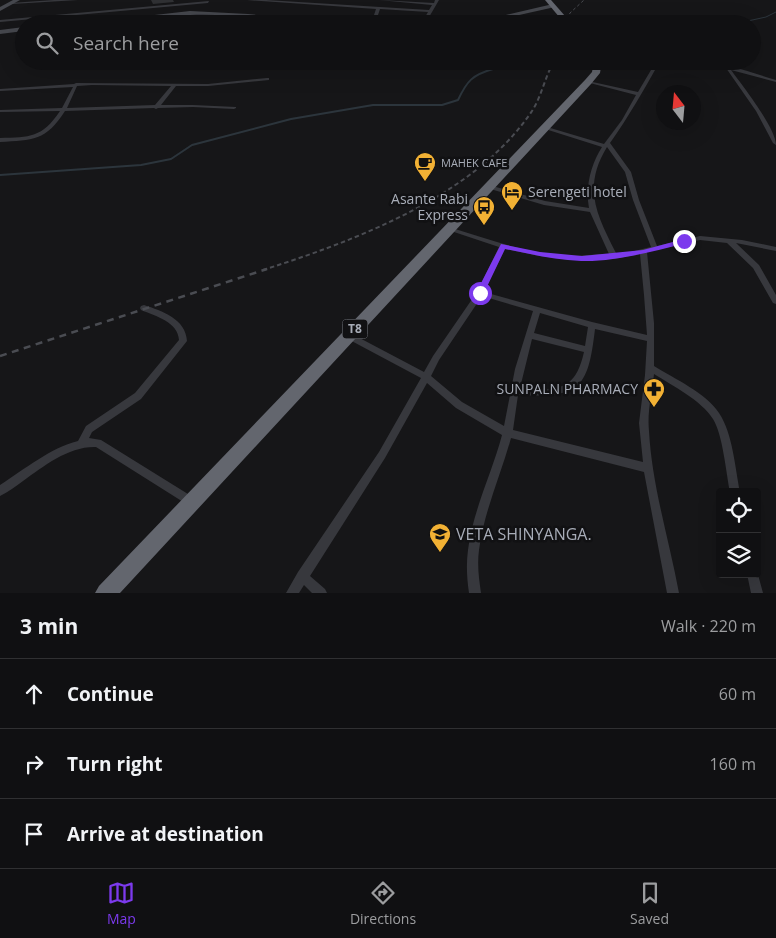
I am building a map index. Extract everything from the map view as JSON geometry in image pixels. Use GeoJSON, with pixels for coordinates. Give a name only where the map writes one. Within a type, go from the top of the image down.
{"type":"FeatureCollection","features":[{"type":"Feature","properties":{"kind":"highway"},"geometry":{"type":"LineString","coordinates":[[550,3],[561,15]]}},
{"type":"Feature","properties":{"kind":"highway","name":"T8"},"geometry":{"type":"LineString","coordinates":[[106,593],[545,128],[588,82],[597,70]]}},
{"type":"Feature","properties":{"kind":"street"},"geometry":{"type":"LineString","coordinates":[[0,9],[15,1],[76,0]]}},
{"type":"Feature","properties":{"kind":"street"},"geometry":{"type":"LineString","coordinates":[[249,0],[378,10],[430,11]]}},
{"type":"Feature","properties":{"kind":"street"},"geometry":{"type":"LineString","coordinates":[[381,0],[434,4]]}},
{"type":"Feature","properties":{"kind":"street"},"geometry":{"type":"LineString","coordinates":[[428,15],[437,0]]}},
{"type":"Feature","properties":{"kind":"street"},"geometry":{"type":"LineString","coordinates":[[63,15],[210,1]]}},
{"type":"Feature","properties":{"kind":"street"},"geometry":{"type":"LineString","coordinates":[[190,13],[210,1]]}},
{"type":"Feature","properties":{"kind":"street"},"geometry":{"type":"LineString","coordinates":[[178,14],[189,3]]}},
{"type":"Feature","properties":{"kind":"street"},"geometry":{"type":"LineString","coordinates":[[504,15],[550,3]]}},
{"type":"Feature","properties":{"kind":"street"},"geometry":{"type":"LineString","coordinates":[[376,15],[378,10]]}},
{"type":"Feature","properties":{"kind":"street"},"geometry":{"type":"LineString","coordinates":[[168,15],[190,13],[229,15]]}},
{"type":"Feature","properties":{"kind":"street"},"geometry":{"type":"LineString","coordinates":[[0,21],[15,20]]}},
{"type":"Feature","properties":{"kind":"street"},"geometry":{"type":"LineString","coordinates":[[0,32],[15,30]]}},
{"type":"Feature","properties":{"kind":"street"},"geometry":{"type":"LineString","coordinates":[[614,257],[592,210],[591,199],[596,163],[606,144],[640,94],[652,70]]}},
{"type":"Feature","properties":{"kind":"street"},"geometry":{"type":"LineString","coordinates":[[729,70],[776,143]]}},
{"type":"Feature","properties":{"kind":"street"},"geometry":{"type":"LineString","coordinates":[[738,70],[776,81]]}},
{"type":"Feature","properties":{"kind":"street"},"geometry":{"type":"LineString","coordinates":[[0,90],[76,84],[227,84],[267,79]]}},
{"type":"Feature","properties":{"kind":"street"},"geometry":{"type":"LineString","coordinates":[[588,82],[640,94]]}},
{"type":"Feature","properties":{"kind":"street"},"geometry":{"type":"LineString","coordinates":[[0,140],[23,139],[39,135],[49,128],[76,84]]}},
{"type":"Feature","properties":{"kind":"street"},"geometry":{"type":"LineString","coordinates":[[156,108],[174,85]]}},
{"type":"Feature","properties":{"kind":"street"},"geometry":{"type":"LineString","coordinates":[[0,111],[193,106],[234,108]]}},
{"type":"Feature","properties":{"kind":"street"},"geometry":{"type":"LineString","coordinates":[[545,128],[606,144],[628,172],[636,200],[655,249]]}},
{"type":"Feature","properties":{"kind":"street"},"geometry":{"type":"LineString","coordinates":[[489,187],[544,203],[592,210]]}},
{"type":"Feature","properties":{"kind":"street"},"geometry":{"type":"LineString","coordinates":[[450,229],[503,246],[558,257],[582,259],[614,257],[643,252],[692,239],[729,241],[776,250]]}},
{"type":"Feature","properties":{"kind":"street"},"geometry":{"type":"LineString","coordinates":[[729,241],[756,267],[776,301]]}},
{"type":"Feature","properties":{"kind":"street"},"geometry":{"type":"LineString","coordinates":[[292,593],[382,455],[425,376],[480,293],[503,246]]}},
{"type":"Feature","properties":{"kind":"street"},"geometry":{"type":"LineString","coordinates":[[643,252],[651,339],[650,367],[644,408],[647,468],[667,550],[673,593]]}},
{"type":"Feature","properties":{"kind":"street"},"geometry":{"type":"LineString","coordinates":[[480,293],[592,325],[651,339]]}},
{"type":"Feature","properties":{"kind":"street"},"geometry":{"type":"LineString","coordinates":[[82,443],[90,429],[138,396],[183,341],[182,331],[173,322],[144,308]]}},
{"type":"Feature","properties":{"kind":"street"},"geometry":{"type":"LineString","coordinates":[[475,593],[471,568],[472,551],[482,512],[508,433],[514,390],[537,309]]}},
{"type":"Feature","properties":{"kind":"street"},"geometry":{"type":"LineString","coordinates":[[514,390],[556,393],[573,387],[580,380],[589,350],[592,325]]}},
{"type":"Feature","properties":{"kind":"street"},"geometry":{"type":"LineString","coordinates":[[529,335],[589,350]]}},
{"type":"Feature","properties":{"kind":"street"},"geometry":{"type":"LineString","coordinates":[[349,336],[425,376],[459,405],[508,433],[647,468]]}},
{"type":"Feature","properties":{"kind":"street"},"geometry":{"type":"LineString","coordinates":[[650,367],[700,401],[716,417],[724,439],[734,488]]}},
{"type":"Feature","properties":{"kind":"street"},"geometry":{"type":"LineString","coordinates":[[0,491],[63,452],[91,441],[98,443],[192,502]]}},
{"type":"Feature","properties":{"kind":"street"},"geometry":{"type":"LineString","coordinates":[[302,576],[321,593]]}},
{"type":"Feature","properties":{"kind":"street"},"geometry":{"type":"LineString","coordinates":[[754,578],[757,593]]}},
{"type":"Feature","properties":{"kind":"waterway"},"geometry":{"type":"LineString","coordinates":[[761,18],[776,12]]}},
{"type":"Feature","properties":{"kind":"waterway"},"geometry":{"type":"LineString","coordinates":[[0,175],[141,165],[171,159],[192,145],[291,119],[373,105],[442,105],[458,100],[464,88],[475,76],[490,70]]}},
{"type":"Feature","properties":{"kind":"railway"},"geometry":{"type":"LineString","coordinates":[[569,15],[584,0]]}},
{"type":"Feature","properties":{"kind":"railway"},"geometry":{"type":"LineString","coordinates":[[263,270],[374,229],[447,191],[479,167],[508,141],[535,106],[550,70]]}},
{"type":"Feature","properties":{"kind":"railway"},"geometry":{"type":"LineString","coordinates":[[0,356],[267,269]]}},
{"type":"Feature","properties":{"kind":"place","name":"MAHEK CAFE"},"geometry":{"type":"Point","coordinates":[425,182]}},
{"type":"Feature","properties":{"kind":"place","name":"Serengeti hotel"},"geometry":{"type":"Point","coordinates":[512,211]}},
{"type":"Feature","properties":{"kind":"place","name":"Asante Rabi Express"},"geometry":{"type":"Point","coordinates":[484,226]}},
{"type":"Feature","properties":{"kind":"place","name":"SUNPALN PHARMACY"},"geometry":{"type":"Point","coordinates":[654,408]}},
{"type":"Feature","properties":{"kind":"place","name":"VETA SHINYANGA."},"geometry":{"type":"Point","coordinates":[440,553]}},
{"type":"Feature","properties":{"kind":"route"},"geometry":{"type":"LineString","coordinates":[[480,293],[503,246],[558,257],[582,259],[614,257],[643,252],[684,241]]}}]}
